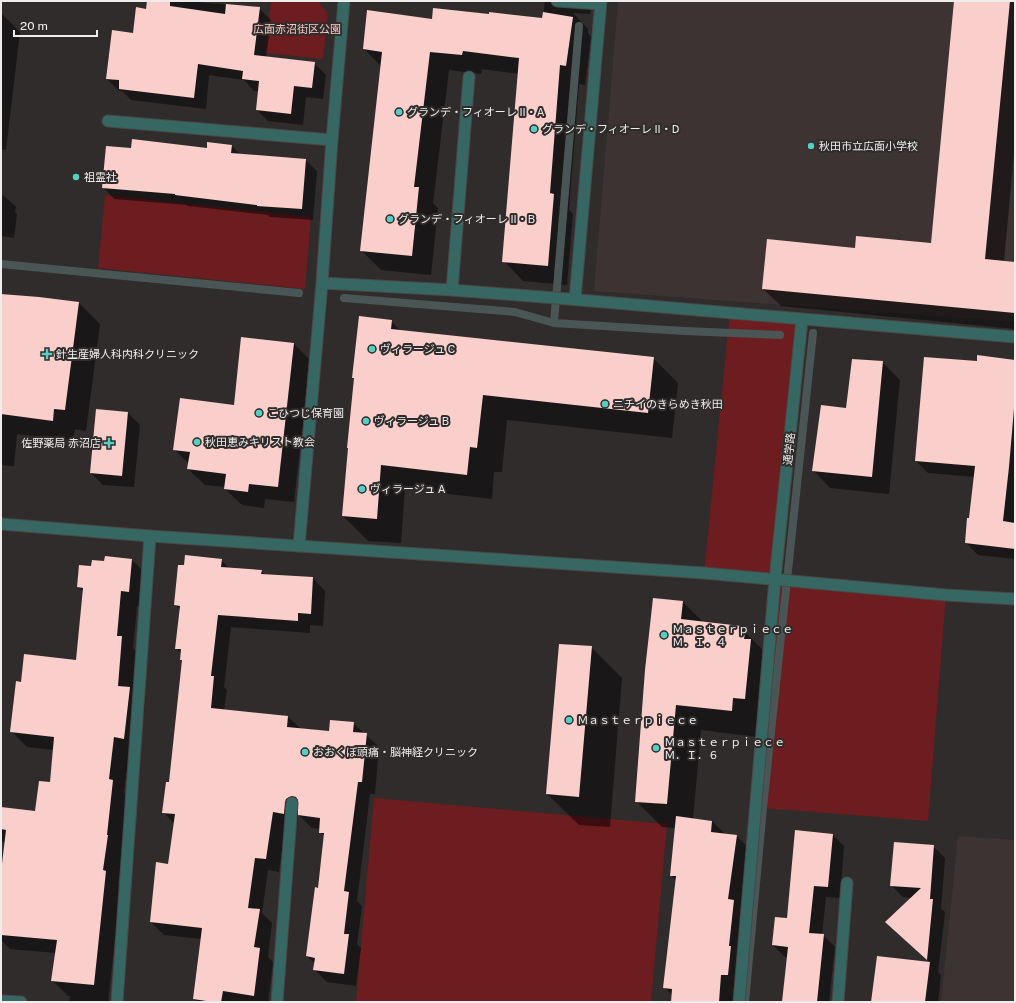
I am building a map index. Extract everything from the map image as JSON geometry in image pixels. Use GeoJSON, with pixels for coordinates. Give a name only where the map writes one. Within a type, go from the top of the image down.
{"type":"FeatureCollection","features":[{"type":"Feature","properties":{"kind":"street"},"geometry":{"type":"LineString","coordinates":[[299,546],[322,283],[344,1]]}},
{"type":"Feature","properties":{"kind":"street"},"geometry":{"type":"LineString","coordinates":[[557,1],[600,3],[571,299]]}},
{"type":"Feature","properties":{"kind":"street"},"geometry":{"type":"LineString","coordinates":[[452,290],[469,77]]}},
{"type":"Feature","properties":{"kind":"street"},"geometry":{"type":"LineString","coordinates":[[108,121],[332,140]]}},
{"type":"Feature","properties":{"kind":"street"},"geometry":{"type":"LineString","coordinates":[[322,283],[452,290],[571,299],[1015,337]]}},
{"type":"Feature","properties":{"kind":"street","name":"通学路"},"geometry":{"type":"LineString","coordinates":[[739,1002],[776,580],[802,319]]}},
{"type":"Feature","properties":{"kind":"street"},"geometry":{"type":"LineString","coordinates":[[1,524],[150,536],[696,573],[946,595],[1015,599]]}},
{"type":"Feature","properties":{"kind":"street"},"geometry":{"type":"LineString","coordinates":[[117,1002],[150,536]]}},
{"type":"Feature","properties":{"kind":"street"},"geometry":{"type":"LineString","coordinates":[[277,1002],[292,803]]}},
{"type":"Feature","properties":{"kind":"street"},"geometry":{"type":"LineString","coordinates":[[838,1002],[847,884]]}},
{"type":"Feature","properties":{"kind":"street"},"geometry":{"type":"LineString","coordinates":[[1,1000],[21,1002]]}},
{"type":"Feature","properties":{"kind":"shaded area","name":"秋田市立広面小学校"},"geometry":{"type":"Polygon","coordinates":[[[618,1],[1015,1],[1015,322],[594,291],[618,1]]]}},
{"type":"Feature","properties":{"kind":"shaded area"},"geometry":{"type":"Polygon","coordinates":[[[958,836],[1015,840],[1015,1002],[941,1002],[958,836]]]}},
{"type":"Feature","properties":{"kind":"green space","name":"広面赤沼街区公園"},"geometry":{"type":"Polygon","coordinates":[[[271,1],[318,1],[328,13],[323,59],[265,53],[271,1]]]}},
{"type":"Feature","properties":{"kind":"green space"},"geometry":{"type":"Polygon","coordinates":[[[105,195],[311,217],[305,289],[98,268],[105,195]]]}},
{"type":"Feature","properties":{"kind":"green space"},"geometry":{"type":"Polygon","coordinates":[[[730,312],[809,319],[775,579],[946,595],[928,821],[763,808],[775,580],[704,573],[730,312]]]}},
{"type":"Feature","properties":{"kind":"green space"},"geometry":{"type":"Polygon","coordinates":[[[374,798],[667,824],[651,1002],[356,1002],[374,798]]]}},
{"type":"Feature","properties":{"kind":"building"},"geometry":{"type":"Polygon","coordinates":[[[147,1],[170,1],[170,6],[225,14],[226,4],[260,7],[254,55],[315,62],[312,88],[294,86],[291,114],[256,110],[259,81],[242,79],[243,71],[198,64],[194,98],[119,89],[119,80],[106,79],[112,30],[133,33],[136,7],[146,9],[147,1]]]}},
{"type":"Feature","properties":{"kind":"building"},"geometry":{"type":"Polygon","coordinates":[[[954,1],[1010,1],[985,259],[1015,262],[1015,313],[762,289],[767,239],[855,248],[856,236],[931,243],[954,1]]]}},
{"type":"Feature","properties":{"kind":"building"},"geometry":{"type":"Polygon","coordinates":[[[433,8],[542,18],[543,12],[573,17],[566,66],[560,65],[550,193],[554,194],[548,266],[502,262],[519,58],[463,51],[462,55],[430,52],[414,187],[419,187],[412,256],[360,251],[382,52],[363,49],[367,10],[432,19],[433,8]]]}},
{"type":"Feature","properties":{"kind":"building"},"geometry":{"type":"Polygon","coordinates":[[[132,139],[207,148],[207,142],[232,145],[231,153],[306,159],[302,209],[257,206],[175,194],[102,188],[106,146],[131,148],[132,139]]]}},
{"type":"Feature","properties":{"kind":"building","name":"針生産婦人科内科クリニック"},"geometry":{"type":"Polygon","coordinates":[[[1,294],[79,302],[65,410],[54,409],[53,421],[1,414],[1,294]]]}},
{"type":"Feature","properties":{"kind":"building","name":"ニチイのきらめき秋田"},"geometry":{"type":"Polygon","coordinates":[[[359,316],[392,320],[391,329],[654,357],[648,413],[483,395],[477,448],[470,447],[467,475],[381,465],[377,519],[342,516],[354,378],[352,378],[359,316]]]}},
{"type":"Feature","properties":{"kind":"building","name":"こひつじ保育園"},"geometry":{"type":"Polygon","coordinates":[[[241,337],[294,343],[278,487],[249,484],[248,492],[224,489],[226,474],[187,469],[190,452],[173,450],[180,398],[234,405],[241,337]]]}},
{"type":"Feature","properties":{"kind":"building"},"geometry":{"type":"Polygon","coordinates":[[[977,355],[1015,360],[1015,397],[1003,521],[1015,523],[1015,549],[965,543],[967,518],[969,518],[975,466],[915,461],[924,357],[977,361],[977,355]]]}},
{"type":"Feature","properties":{"kind":"building"},"geometry":{"type":"Polygon","coordinates":[[[852,359],[883,361],[872,477],[812,471],[821,405],[846,408],[852,359]]]}},
{"type":"Feature","properties":{"kind":"building","name":"佐野薬局 赤沼店"},"geometry":{"type":"Polygon","coordinates":[[[96,409],[128,412],[122,476],[90,473],[96,409]]]}},
{"type":"Feature","properties":{"kind":"building"},"geometry":{"type":"Polygon","coordinates":[[[185,555],[222,559],[221,567],[262,570],[261,574],[313,577],[311,614],[298,613],[298,621],[218,615],[211,676],[214,676],[211,708],[288,716],[287,727],[329,731],[330,720],[354,722],[353,732],[367,733],[362,782],[358,782],[344,891],[349,892],[344,934],[349,934],[344,974],[313,970],[315,958],[306,956],[315,887],[318,888],[324,833],[319,833],[320,818],[298,815],[298,800],[296,797],[292,796],[286,799],[284,814],[273,812],[266,859],[255,858],[248,908],[260,909],[254,947],[260,948],[254,996],[223,991],[221,1002],[193,999],[202,928],[150,922],[156,862],[168,864],[175,814],[162,813],[166,782],[169,782],[182,660],[180,660],[181,649],[175,649],[180,606],[174,605],[178,565],[184,565],[185,555]]]}},
{"type":"Feature","properties":{"kind":"building"},"geometry":{"type":"Polygon","coordinates":[[[105,556],[132,559],[129,592],[121,591],[117,636],[122,636],[118,686],[130,687],[124,739],[114,737],[109,779],[113,780],[103,870],[106,871],[94,985],[51,981],[57,940],[1,935],[1,872],[6,830],[1,829],[1,807],[35,811],[39,781],[50,782],[54,737],[10,732],[16,681],[21,682],[24,654],[76,660],[83,588],[77,587],[79,565],[91,566],[92,560],[104,561],[105,556]]]}},
{"type":"Feature","properties":{"kind":"building"},"geometry":{"type":"Polygon","coordinates":[[[653,598],[683,601],[681,619],[741,626],[740,632],[745,633],[744,639],[751,639],[745,699],[733,698],[732,711],[676,705],[667,804],[635,802],[645,670],[653,598]]]}},
{"type":"Feature","properties":{"kind":"building","name":"Ｍａｓｔｅｒｐｉｅｃｅ"},"geometry":{"type":"Polygon","coordinates":[[[559,644],[592,646],[579,797],[546,794],[559,644]]]}},
{"type":"Feature","properties":{"kind":"building"},"geometry":{"type":"Polygon","coordinates":[[[676,816],[712,821],[711,832],[737,835],[728,899],[734,900],[729,946],[731,946],[728,975],[721,975],[719,1002],[671,1002],[672,989],[663,988],[676,876],[670,876],[676,816]]]}},
{"type":"Feature","properties":{"kind":"building"},"geometry":{"type":"Polygon","coordinates":[[[795,830],[833,834],[828,887],[814,886],[809,933],[824,934],[817,1002],[782,1002],[788,947],[772,945],[775,917],[787,918],[795,830]]]}},
{"type":"Feature","properties":{"kind":"building"},"geometry":{"type":"Polygon","coordinates":[[[894,842],[934,845],[930,899],[933,899],[927,960],[885,922],[921,888],[890,886],[894,842]]]}},
{"type":"Feature","properties":{"kind":"building"},"geometry":{"type":"Polygon","coordinates":[[[877,956],[930,962],[925,1002],[871,1002],[877,956]]]}},
{"type":"Feature","properties":{"kind":"waterway"},"geometry":{"type":"LineString","coordinates":[[554,323],[579,26]]}},
{"type":"Feature","properties":{"kind":"waterway"},"geometry":{"type":"LineString","coordinates":[[1,264],[299,293]]}},
{"type":"Feature","properties":{"kind":"waterway"},"geometry":{"type":"LineString","coordinates":[[344,298],[515,312],[554,323],[780,335]]}},
{"type":"Feature","properties":{"kind":"waterway"},"geometry":{"type":"LineString","coordinates":[[745,1002],[763,808],[813,333]]}},
{"type":"Feature","properties":{"kind":"place","name":"グランデ・フィオーレ II・A"},"geometry":{"type":"Point","coordinates":[399,112]}},
{"type":"Feature","properties":{"kind":"place","name":"グランデ・フィオーレ II・D"},"geometry":{"type":"Point","coordinates":[534,129]}},
{"type":"Feature","properties":{"kind":"place","name":"秋田市立広面小学校"},"geometry":{"type":"Point","coordinates":[811,146]}},
{"type":"Feature","properties":{"kind":"place","name":"祖霊社"},"geometry":{"type":"Point","coordinates":[76,177]}},
{"type":"Feature","properties":{"kind":"place","name":"グランデ・フィオーレ II・B"},"geometry":{"type":"Point","coordinates":[390,219]}},
{"type":"Feature","properties":{"kind":"place","name":"ヴィラージュ C"},"geometry":{"type":"Point","coordinates":[372,349]}},
{"type":"Feature","properties":{"kind":"place","name":"針生産婦人科内科クリニック"},"geometry":{"type":"Point","coordinates":[47,354]}},
{"type":"Feature","properties":{"kind":"place","name":"ニチイのきらめき秋田"},"geometry":{"type":"Point","coordinates":[605,404]}},
{"type":"Feature","properties":{"kind":"place","name":"こひつじ保育園"},"geometry":{"type":"Point","coordinates":[259,413]}},
{"type":"Feature","properties":{"kind":"place","name":"ヴィラージュ B"},"geometry":{"type":"Point","coordinates":[366,421]}},
{"type":"Feature","properties":{"kind":"place","name":"秋田恵みキリスト教会"},"geometry":{"type":"Point","coordinates":[197,442]}},
{"type":"Feature","properties":{"kind":"place","name":"佐野薬局 赤沼店"},"geometry":{"type":"Point","coordinates":[109,443]}},
{"type":"Feature","properties":{"kind":"place","name":"ヴィラージュ A"},"geometry":{"type":"Point","coordinates":[362,489]}},
{"type":"Feature","properties":{"kind":"place","name":"Ｍａｓｔｅｒｐｉｅｃｅ Ｍ．Ｉ．４"},"geometry":{"type":"Point","coordinates":[664,635]}},
{"type":"Feature","properties":{"kind":"place","name":"Ｍａｓｔｅｒｐｉｅｃｅ"},"geometry":{"type":"Point","coordinates":[569,720]}},
{"type":"Feature","properties":{"kind":"place","name":"Ｍａｓｔｅｒｐｉｅｃｅ Ｍ．Ｉ．６"},"geometry":{"type":"Point","coordinates":[656,748]}},
{"type":"Feature","properties":{"kind":"place","name":"おおくぼ頭痛・脳神経クリニック"},"geometry":{"type":"Point","coordinates":[305,752]}}]}
